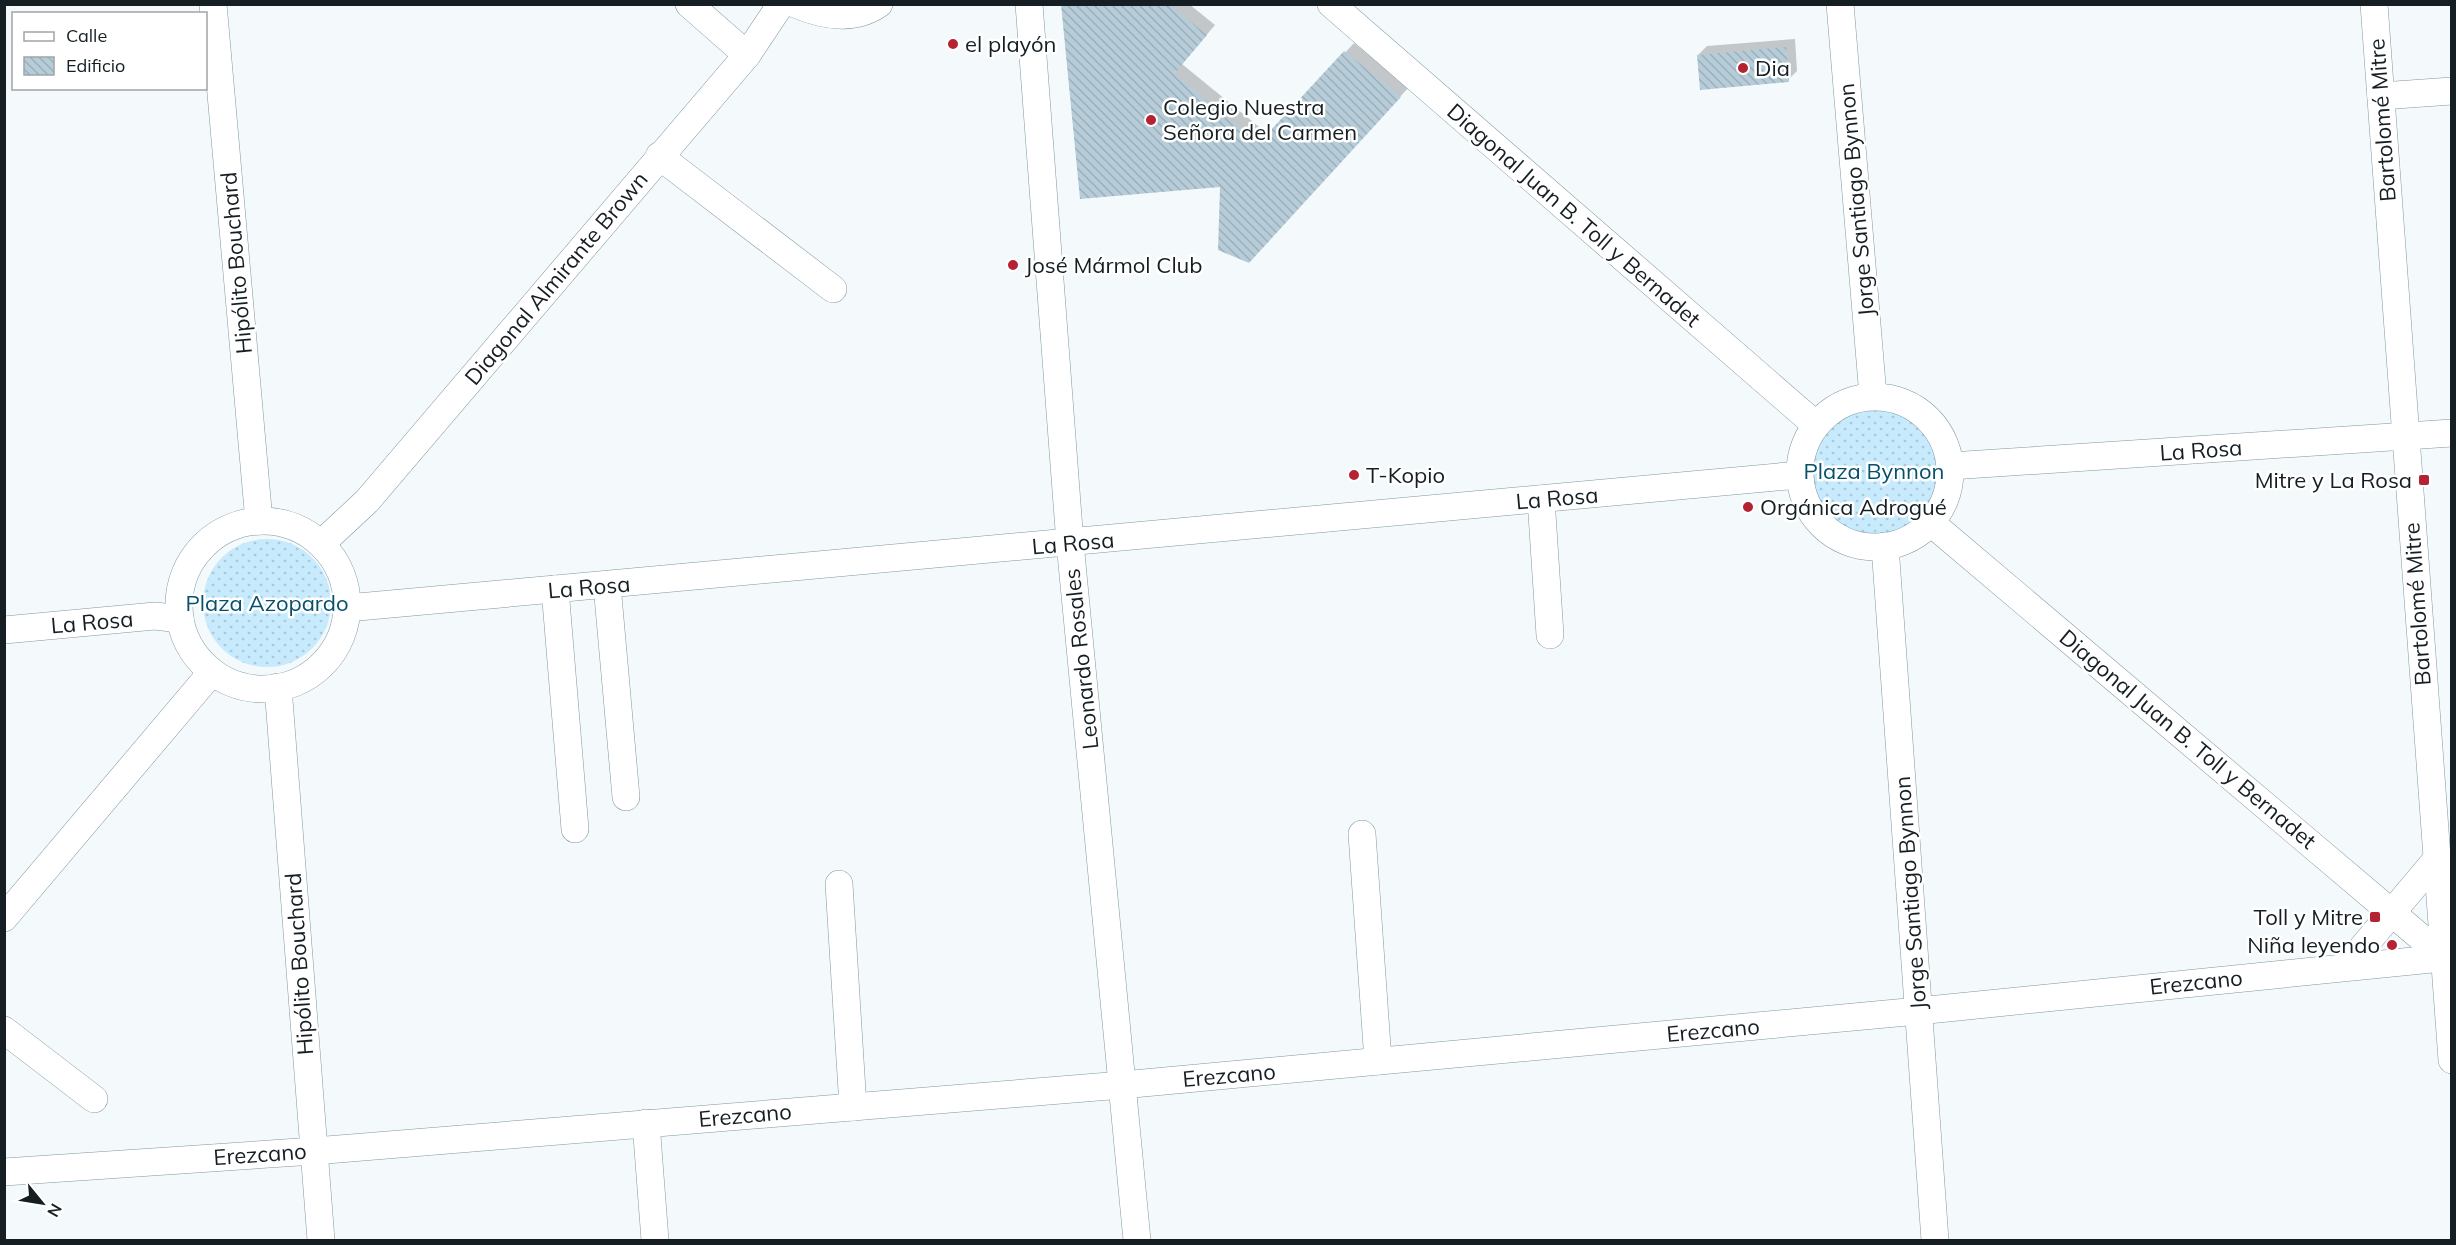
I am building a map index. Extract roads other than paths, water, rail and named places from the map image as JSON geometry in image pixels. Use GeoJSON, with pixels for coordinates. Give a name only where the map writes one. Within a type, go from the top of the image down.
{"type":"FeatureCollection","features":[{"type":"Feature","properties":{"kind":"street","name":"Hipólito Bouchard"},"geometry":{"type":"LineString","coordinates":[[213,4],[259,521]]}},
{"type":"Feature","properties":{"kind":"street"},"geometry":{"type":"LineString","coordinates":[[690,4],[747,55]]}},
{"type":"Feature","properties":{"kind":"street","name":"Diagonal Almirante Brown"},"geometry":{"type":"LineString","coordinates":[[322,543],[367,501],[747,55],[763,35],[782,4]]}},
{"type":"Feature","properties":{"kind":"street"},"geometry":{"type":"LineString","coordinates":[[795,4],[830,15],[852,16],[863,14],[879,4]]}},
{"type":"Feature","properties":{"kind":"street","name":"Leonardo Rosales"},"geometry":{"type":"LineString","coordinates":[[1029,4],[1070,543],[1137,1240]]}},
{"type":"Feature","properties":{"kind":"street","name":"Diagonal Juan B. Toll y Bernadet"},"geometry":{"type":"LineString","coordinates":[[1332,4],[1816,425]]}},
{"type":"Feature","properties":{"kind":"street","name":"Jorge Santiago Bynnon"},"geometry":{"type":"LineString","coordinates":[[1840,4],[1873,396]]}},
{"type":"Feature","properties":{"kind":"street","name":"Bartolomé Mitre"},"geometry":{"type":"LineString","coordinates":[[2374,4],[2436,860],[2448,957],[2451,1060]]}},
{"type":"Feature","properties":{"kind":"street"},"geometry":{"type":"LineString","coordinates":[[2380,96],[2451,91]]}},
{"type":"Feature","properties":{"kind":"street"},"geometry":{"type":"LineString","coordinates":[[659,156],[833,289]]}},
{"type":"Feature","properties":{"kind":"street"},"geometry":{"type":"LineString","coordinates":[[1873,396],[1896,399],[1916,409],[1933,424],[1945,444],[1950,466],[1948,486],[1942,506],[1917,534],[1885,546],[1860,546],[1836,537],[1817,521],[1804,500],[1799,476],[1802,452],[1816,425],[1828,412],[1849,401],[1873,396]]}},
{"type":"Feature","properties":{"kind":"street","name":"La Rosa"},"geometry":{"type":"LineString","coordinates":[[1950,466],[2451,433]]}},
{"type":"Feature","properties":{"kind":"street","name":"La Rosa"},"geometry":{"type":"LineString","coordinates":[[347,608],[1799,476]]}},
{"type":"Feature","properties":{"kind":"street"},"geometry":{"type":"LineString","coordinates":[[1541,499],[1550,634]]}},
{"type":"Feature","properties":{"kind":"street"},"geometry":{"type":"LineString","coordinates":[[271,520],[298,527],[322,543],[335,560],[344,579],[347,608],[345,627],[333,652],[314,672],[289,685],[278,687],[262,689],[236,685],[212,672],[197,657],[186,639],[180,619],[180,594],[187,569],[201,547],[221,531],[245,522],[271,520]]}},
{"type":"Feature","properties":{"kind":"street","name":"Diagonal Juan B. Toll y Bernadet"},"geometry":{"type":"LineString","coordinates":[[1930,522],[2448,957]]}},
{"type":"Feature","properties":{"kind":"street","name":"Jorge Santiago Bynnon"},"geometry":{"type":"LineString","coordinates":[[1885,546],[1935,1240]]}},
{"type":"Feature","properties":{"kind":"street"},"geometry":{"type":"LineString","coordinates":[[607,585],[626,797]]}},
{"type":"Feature","properties":{"kind":"street"},"geometry":{"type":"LineString","coordinates":[[555,589],[575,829]]}},
{"type":"Feature","properties":{"kind":"street","name":"La Rosa"},"geometry":{"type":"LineString","coordinates":[[4,630],[155,616],[180,619]]}},
{"type":"Feature","properties":{"kind":"street"},"geometry":{"type":"LineString","coordinates":[[4,918],[212,672]]}},
{"type":"Feature","properties":{"kind":"street","name":"Hipólito Bouchard"},"geometry":{"type":"LineString","coordinates":[[278,687],[321,1240]]}},
{"type":"Feature","properties":{"kind":"street"},"geometry":{"type":"LineString","coordinates":[[1362,834],[1378,1061]]}},
{"type":"Feature","properties":{"kind":"street"},"geometry":{"type":"LineString","coordinates":[[2347,966],[2436,860]]}},
{"type":"Feature","properties":{"kind":"street"},"geometry":{"type":"LineString","coordinates":[[839,884],[853,1107]]}},
{"type":"Feature","properties":{"kind":"street","name":"Erezcano"},"geometry":{"type":"LineString","coordinates":[[4,1172],[314,1151],[1122,1085],[1918,1011],[2448,957]]}},
{"type":"Feature","properties":{"kind":"street"},"geometry":{"type":"LineString","coordinates":[[4,1030],[94,1099]]}},
{"type":"Feature","properties":{"kind":"street"},"geometry":{"type":"LineString","coordinates":[[646,1123],[655,1240]]}},
{"type":"Feature","properties":{"kind":"place","name":"el playón"},"geometry":{"type":"Point","coordinates":[953,44]}},
{"type":"Feature","properties":{"kind":"place","name":"Dia"},"geometry":{"type":"Point","coordinates":[1743,68]}},
{"type":"Feature","properties":{"kind":"place","name":"Colegio Nuestra Señora del Carmen"},"geometry":{"type":"Point","coordinates":[1151,120]}},
{"type":"Feature","properties":{"kind":"place","name":"José Mármol Club"},"geometry":{"type":"Point","coordinates":[1013,265]}},
{"type":"Feature","properties":{"kind":"place","name":"T-Kopio"},"geometry":{"type":"Point","coordinates":[1354,475]}},
{"type":"Feature","properties":{"kind":"place","name":"Mitre y La Rosa"},"geometry":{"type":"Point","coordinates":[2424,480]}},
{"type":"Feature","properties":{"kind":"place","name":"Orgánica Adrogué"},"geometry":{"type":"Point","coordinates":[1748,507]}},
{"type":"Feature","properties":{"kind":"place","name":"Toll y Mitre"},"geometry":{"type":"Point","coordinates":[2375,917]}},
{"type":"Feature","properties":{"kind":"place","name":"Niña leyendo"},"geometry":{"type":"Point","coordinates":[2392,945]}},
{"type":"Feature","properties":{"kind":"park label","name":"Plaza Bynnon"},"geometry":{"type":"Point","coordinates":[1874,471]}},
{"type":"Feature","properties":{"kind":"park label","name":"Plaza Azopardo"},"geometry":{"type":"Point","coordinates":[267,603]}}]}
